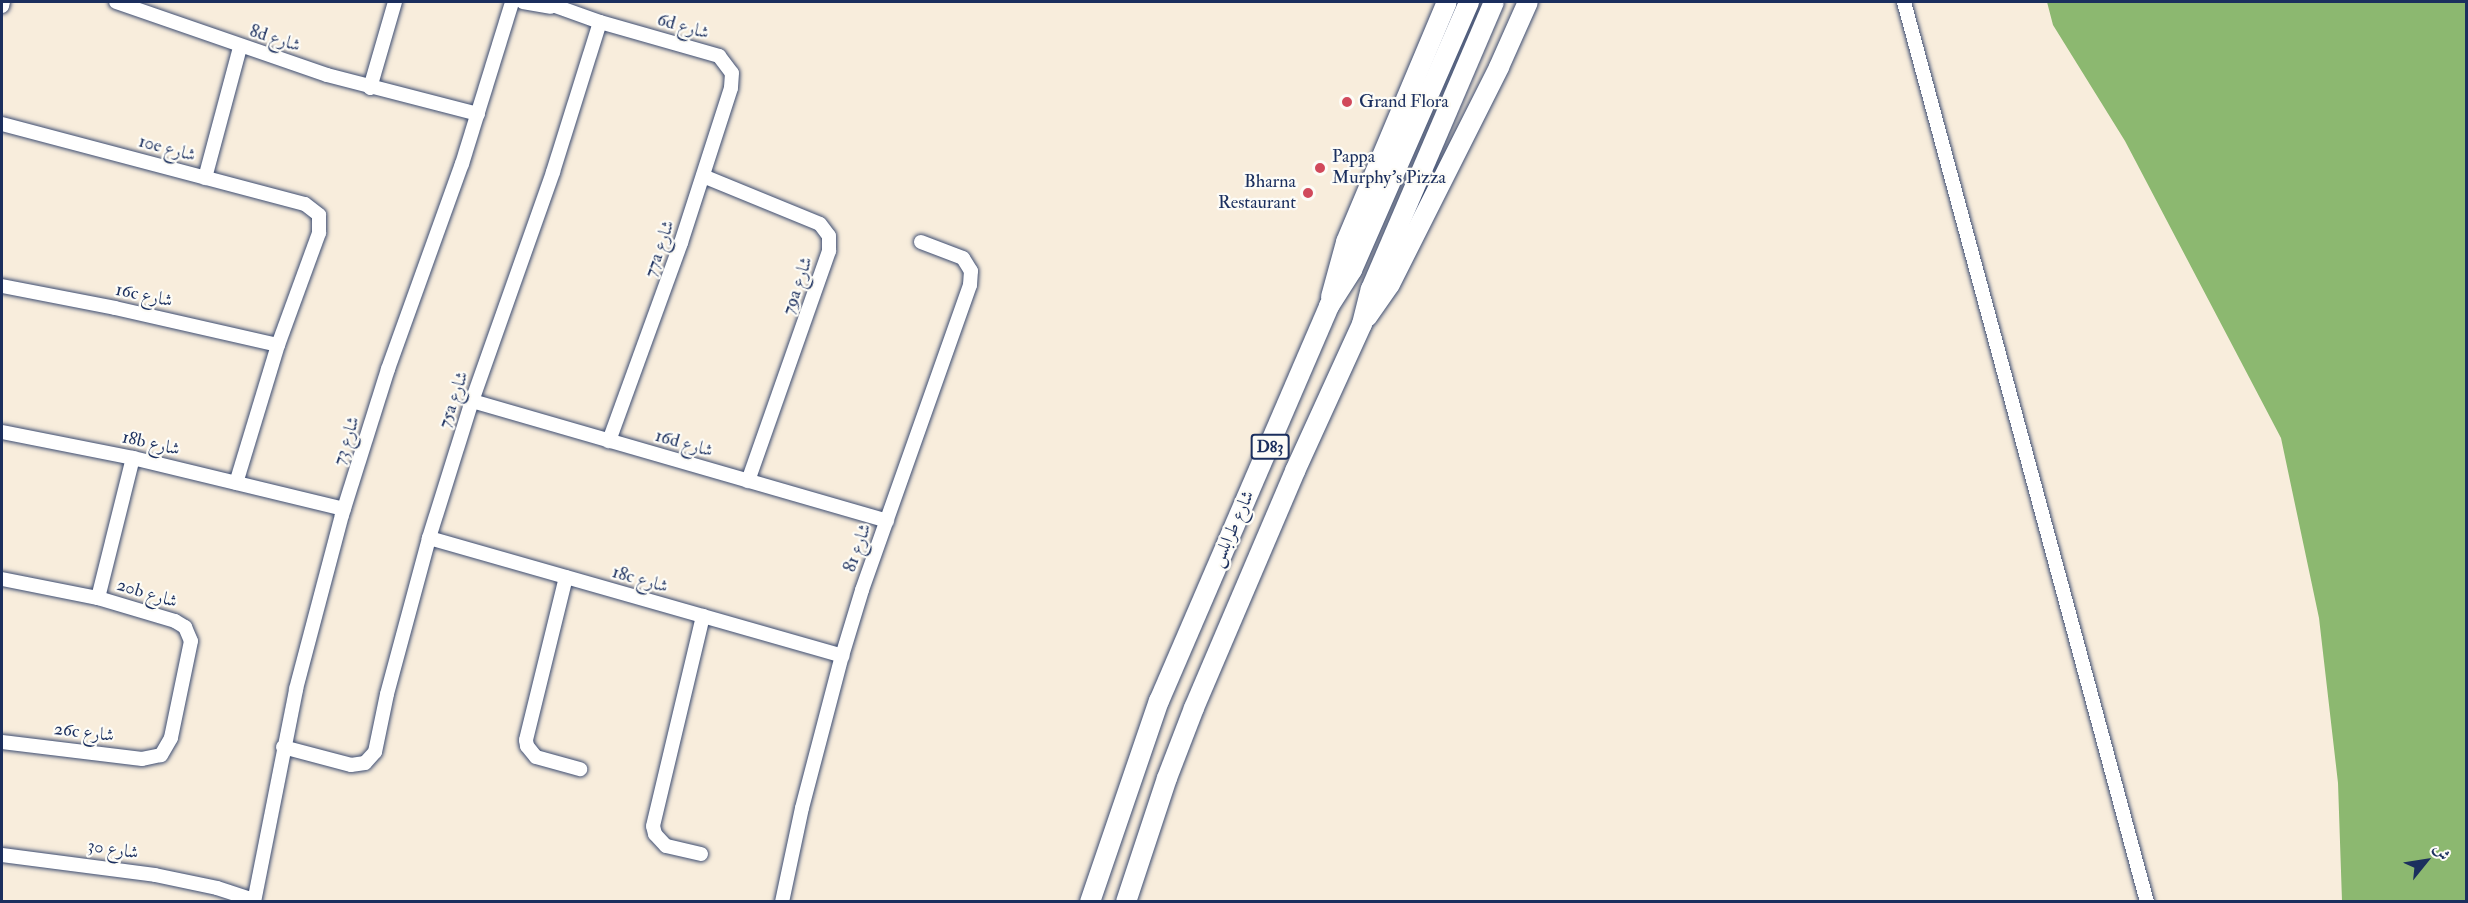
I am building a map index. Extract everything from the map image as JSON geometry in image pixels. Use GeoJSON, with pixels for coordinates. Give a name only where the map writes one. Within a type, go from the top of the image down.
{"type":"FeatureCollection","features":[{"type":"Feature","properties":{"kind":"highway"},"geometry":{"type":"LineString","coordinates":[[1329,306],[1343,249],[1447,2]]}},
{"type":"Feature","properties":{"kind":"highway","name":"شارع طرابلس"},"geometry":{"type":"LineString","coordinates":[[1090,902],[1159,701],[1329,306],[1352,270],[1469,2]]}},
{"type":"Feature","properties":{"kind":"highway","name":"شارع طرابلس"},"geometry":{"type":"LineString","coordinates":[[1126,902],[1167,778],[1194,708],[1295,471],[1362,324],[1371,289],[1494,2]]}},
{"type":"Feature","properties":{"kind":"highway"},"geometry":{"type":"LineString","coordinates":[[1362,324],[1390,284],[1500,67],[1528,2]]}},
{"type":"Feature","properties":{"kind":"street"},"geometry":{"type":"LineString","coordinates":[[2,6],[3,2]]}},
{"type":"Feature","properties":{"kind":"street","name":"8d شارع"},"geometry":{"type":"LineString","coordinates":[[116,2],[240,47],[370,88],[477,117]]}},
{"type":"Feature","properties":{"kind":"street"},"geometry":{"type":"LineString","coordinates":[[370,88],[395,2]]}},
{"type":"Feature","properties":{"kind":"street","name":"شارع 73"},"geometry":{"type":"LineString","coordinates":[[255,898],[283,750],[343,512],[392,359],[477,117],[512,2]]}},
{"type":"Feature","properties":{"kind":"street","name":"6d شارع"},"geometry":{"type":"LineString","coordinates":[[523,2],[550,4],[600,22],[712,54],[728,66]]}},
{"type":"Feature","properties":{"kind":"street"},"geometry":{"type":"LineString","coordinates":[[1904,2],[2147,902]]}},
{"type":"Feature","properties":{"kind":"street","name":"75a شارع"},"geometry":{"type":"LineString","coordinates":[[283,750],[358,765],[371,759],[375,752],[390,683],[429,538],[472,401],[553,172],[600,22]]}},
{"type":"Feature","properties":{"kind":"street"},"geometry":{"type":"LineString","coordinates":[[205,178],[240,47]]}},
{"type":"Feature","properties":{"kind":"street","name":"77a شارع"},"geometry":{"type":"LineString","coordinates":[[609,441],[658,309],[732,88],[732,73],[728,66]]}},
{"type":"Feature","properties":{"kind":"street","name":"10e شارع"},"geometry":{"type":"LineString","coordinates":[[2,124],[305,204],[318,216],[319,233],[279,345]]}},
{"type":"Feature","properties":{"kind":"street","name":"79a شارع"},"geometry":{"type":"LineString","coordinates":[[703,176],[820,224],[830,236],[829,250],[748,481]]}},
{"type":"Feature","properties":{"kind":"street","name":"شارع 81"},"geometry":{"type":"LineString","coordinates":[[782,902],[802,808],[842,656],[972,278],[971,270],[963,258],[921,242]]}},
{"type":"Feature","properties":{"kind":"street","name":"16c شارع"},"geometry":{"type":"LineString","coordinates":[[2,286],[115,308],[279,345]]}},
{"type":"Feature","properties":{"kind":"street"},"geometry":{"type":"LineString","coordinates":[[236,483],[279,345]]}},
{"type":"Feature","properties":{"kind":"street","name":"16d شارع"},"geometry":{"type":"LineString","coordinates":[[472,401],[887,521]]}},
{"type":"Feature","properties":{"kind":"street","name":"18b شارع"},"geometry":{"type":"LineString","coordinates":[[2,432],[133,458],[343,512]]}},
{"type":"Feature","properties":{"kind":"street"},"geometry":{"type":"LineString","coordinates":[[98,598],[133,458]]}},
{"type":"Feature","properties":{"kind":"street","name":"18c شارع"},"geometry":{"type":"LineString","coordinates":[[429,538],[842,656]]}},
{"type":"Feature","properties":{"kind":"street"},"geometry":{"type":"LineString","coordinates":[[566,577],[526,740],[527,746],[536,757],[580,769]]}},
{"type":"Feature","properties":{"kind":"street","name":"20b شارع"},"geometry":{"type":"LineString","coordinates":[[2,579],[98,598],[175,621],[185,627],[190,636],[191,646],[171,738],[161,755]]}},
{"type":"Feature","properties":{"kind":"street"},"geometry":{"type":"LineString","coordinates":[[701,854],[666,846],[656,834],[653,826],[703,616]]}},
{"type":"Feature","properties":{"kind":"street","name":"26c شارع"},"geometry":{"type":"LineString","coordinates":[[2,742],[142,759],[161,755]]}},
{"type":"Feature","properties":{"kind":"street","name":"شارع 30"},"geometry":{"type":"LineString","coordinates":[[2,855],[101,866],[217,888],[255,898]]}},
{"type":"Feature","properties":{"kind":"green space"},"geometry":{"type":"Polygon","coordinates":[[[2047,2],[2466,2],[2466,901],[2342,901],[2338,783],[2319,618],[2281,438],[2125,141],[2053,25],[2047,2]]]}},
{"type":"Feature","properties":{"kind":"place","name":"Grand Flora"},"geometry":{"type":"Point","coordinates":[1347,102]}},
{"type":"Feature","properties":{"kind":"place","name":"Pappa Murphy's Pizza"},"geometry":{"type":"Point","coordinates":[1320,168]}},
{"type":"Feature","properties":{"kind":"place","name":"Bharna Restaurant"},"geometry":{"type":"Point","coordinates":[1308,193]}}]}
